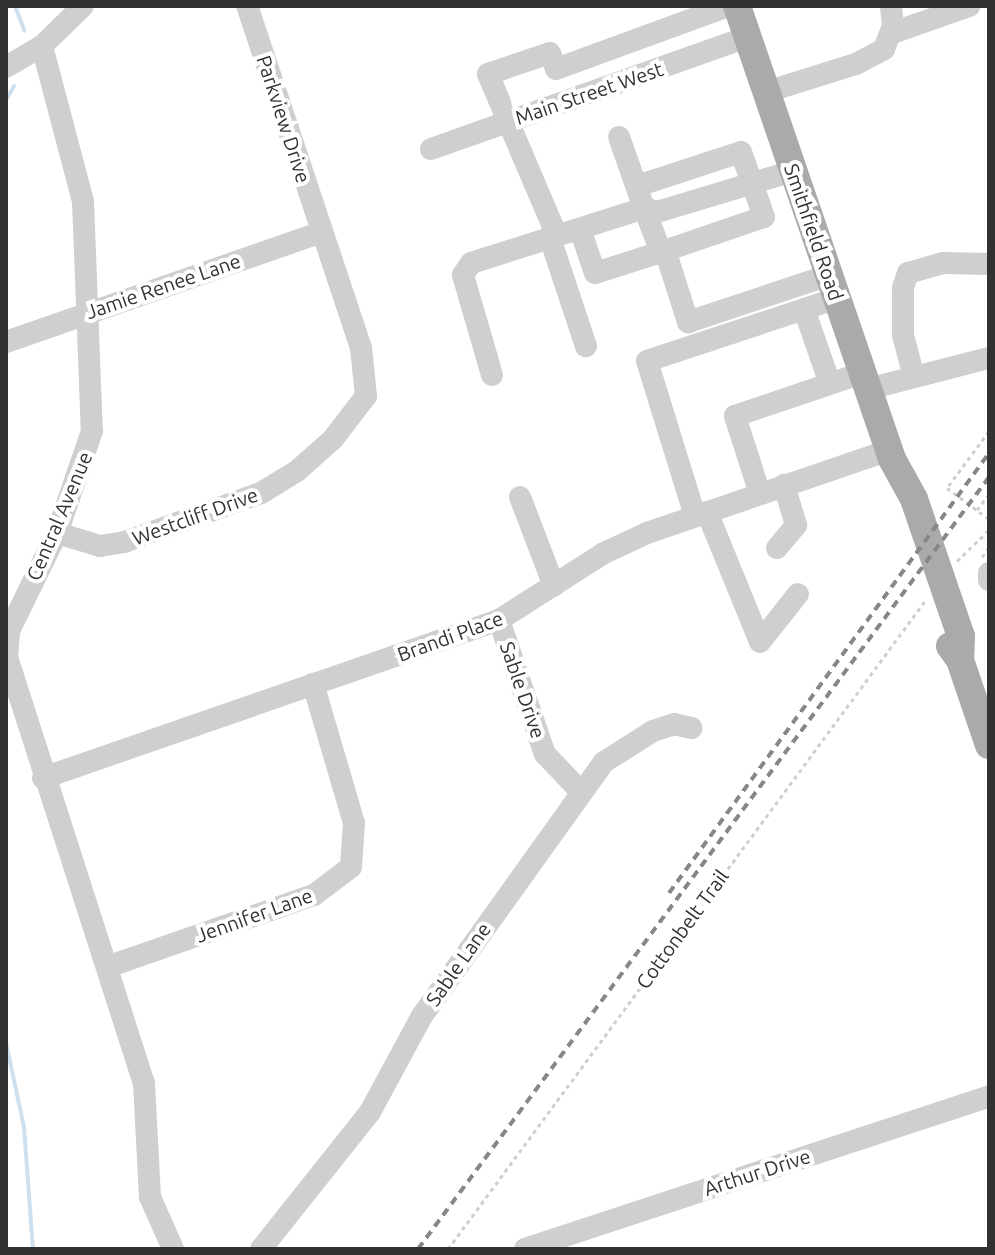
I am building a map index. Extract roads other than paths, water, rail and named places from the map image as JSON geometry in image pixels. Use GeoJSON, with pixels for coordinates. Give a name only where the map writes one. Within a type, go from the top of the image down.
{"type":"FeatureCollection","features":[{"type":"Feature","properties":{"kind":"main road","name":"Smithfield Road"},"geometry":{"type":"LineString","coordinates":[[737,6],[890,454],[889,476],[934,610],[944,638],[960,660],[987,732]]}},
{"type":"Feature","properties":{"kind":"street"},"geometry":{"type":"LineString","coordinates":[[6,67],[42,46],[83,6]]}},
{"type":"Feature","properties":{"kind":"street","name":"Parkview Drive"},"geometry":{"type":"LineString","coordinates":[[247,6],[321,232]]}},
{"type":"Feature","properties":{"kind":"street"},"geometry":{"type":"LineString","coordinates":[[586,346],[554,237],[504,122],[488,74],[550,53],[556,69],[677,15],[728,6]]}},
{"type":"Feature","properties":{"kind":"street"},"geometry":{"type":"LineString","coordinates":[[766,92],[872,57],[884,49],[892,33],[891,6]]}},
{"type":"Feature","properties":{"kind":"street"},"geometry":{"type":"LineString","coordinates":[[892,33],[969,6]]}},
{"type":"Feature","properties":{"kind":"street","name":"Main Street West"},"geometry":{"type":"LineString","coordinates":[[431,149],[747,37]]}},
{"type":"Feature","properties":{"kind":"street","name":"Central Avenue"},"geometry":{"type":"LineString","coordinates":[[42,46],[83,201],[90,312],[92,431],[57,533],[13,622],[7,657],[43,778],[144,1083],[150,1197],[173,1249]]}},
{"type":"Feature","properties":{"kind":"street"},"geometry":{"type":"LineString","coordinates":[[619,137],[688,322],[833,287]]}},
{"type":"Feature","properties":{"kind":"street"},"geometry":{"type":"LineString","coordinates":[[580,229],[595,273],[764,217],[741,152],[637,186]]}},
{"type":"Feature","properties":{"kind":"street"},"geometry":{"type":"LineString","coordinates":[[492,375],[463,275],[471,263],[644,208],[657,212],[793,171]]}},
{"type":"Feature","properties":{"kind":"street","name":"Jamie Renee Lane"},"geometry":{"type":"LineString","coordinates":[[6,342],[321,232]]}},
{"type":"Feature","properties":{"kind":"street","name":"Westcliff Drive"},"geometry":{"type":"LineString","coordinates":[[57,533],[100,546],[124,542],[261,493],[297,471],[357,414],[366,396],[366,368],[321,232]]}},
{"type":"Feature","properties":{"kind":"street"},"geometry":{"type":"LineString","coordinates":[[914,377],[903,335],[908,273],[943,263],[989,264]]}},
{"type":"Feature","properties":{"kind":"street"},"geometry":{"type":"LineString","coordinates":[[798,594],[760,642],[701,514],[647,361],[804,309],[833,287]]}},
{"type":"Feature","properties":{"kind":"street"},"geometry":{"type":"LineString","coordinates":[[804,309],[830,384]]}},
{"type":"Feature","properties":{"kind":"street"},"geometry":{"type":"LineString","coordinates":[[760,494],[735,416],[830,384],[914,377],[989,358]]}},
{"type":"Feature","properties":{"kind":"street","name":"Brandi Place"},"geometry":{"type":"LineString","coordinates":[[43,778],[499,620],[604,553],[784,485],[890,454]]}},
{"type":"Feature","properties":{"kind":"street"},"geometry":{"type":"LineString","coordinates":[[777,548],[796,525],[784,485]]}},
{"type":"Feature","properties":{"kind":"street"},"geometry":{"type":"LineString","coordinates":[[520,497],[554,586]]}},
{"type":"Feature","properties":{"kind":"street"},"geometry":{"type":"LineString","coordinates":[[989,573],[989,580]]}},
{"type":"Feature","properties":{"kind":"street","name":"Sable Drive"},"geometry":{"type":"LineString","coordinates":[[499,620],[545,754],[581,792]]}},
{"type":"Feature","properties":{"kind":"street","name":"Jennifer Lane"},"geometry":{"type":"LineString","coordinates":[[107,967],[314,895],[351,867],[354,823],[313,684]]}},
{"type":"Feature","properties":{"kind":"street","name":"Sable Lane"},"geometry":{"type":"LineString","coordinates":[[261,1249],[370,1112],[422,1016],[604,762],[629,742],[674,724],[692,728]]}},
{"type":"Feature","properties":{"kind":"street","name":"Arthur Drive"},"geometry":{"type":"LineString","coordinates":[[525,1249],[989,1096]]}},
{"type":"Feature","properties":{"kind":"waterway"},"geometry":{"type":"LineString","coordinates":[[15,6],[24,30]]}},
{"type":"Feature","properties":{"kind":"waterway"},"geometry":{"type":"LineString","coordinates":[[6,100],[14,86]]}},
{"type":"Feature","properties":{"kind":"waterway"},"geometry":{"type":"LineString","coordinates":[[6,1043],[24,1127],[33,1249]]}},
{"type":"Feature","properties":{"kind":"railway"},"geometry":{"type":"LineString","coordinates":[[669,893],[989,453]]}},
{"type":"Feature","properties":{"kind":"railway"},"geometry":{"type":"LineString","coordinates":[[418,1249],[989,477]]}}]}
